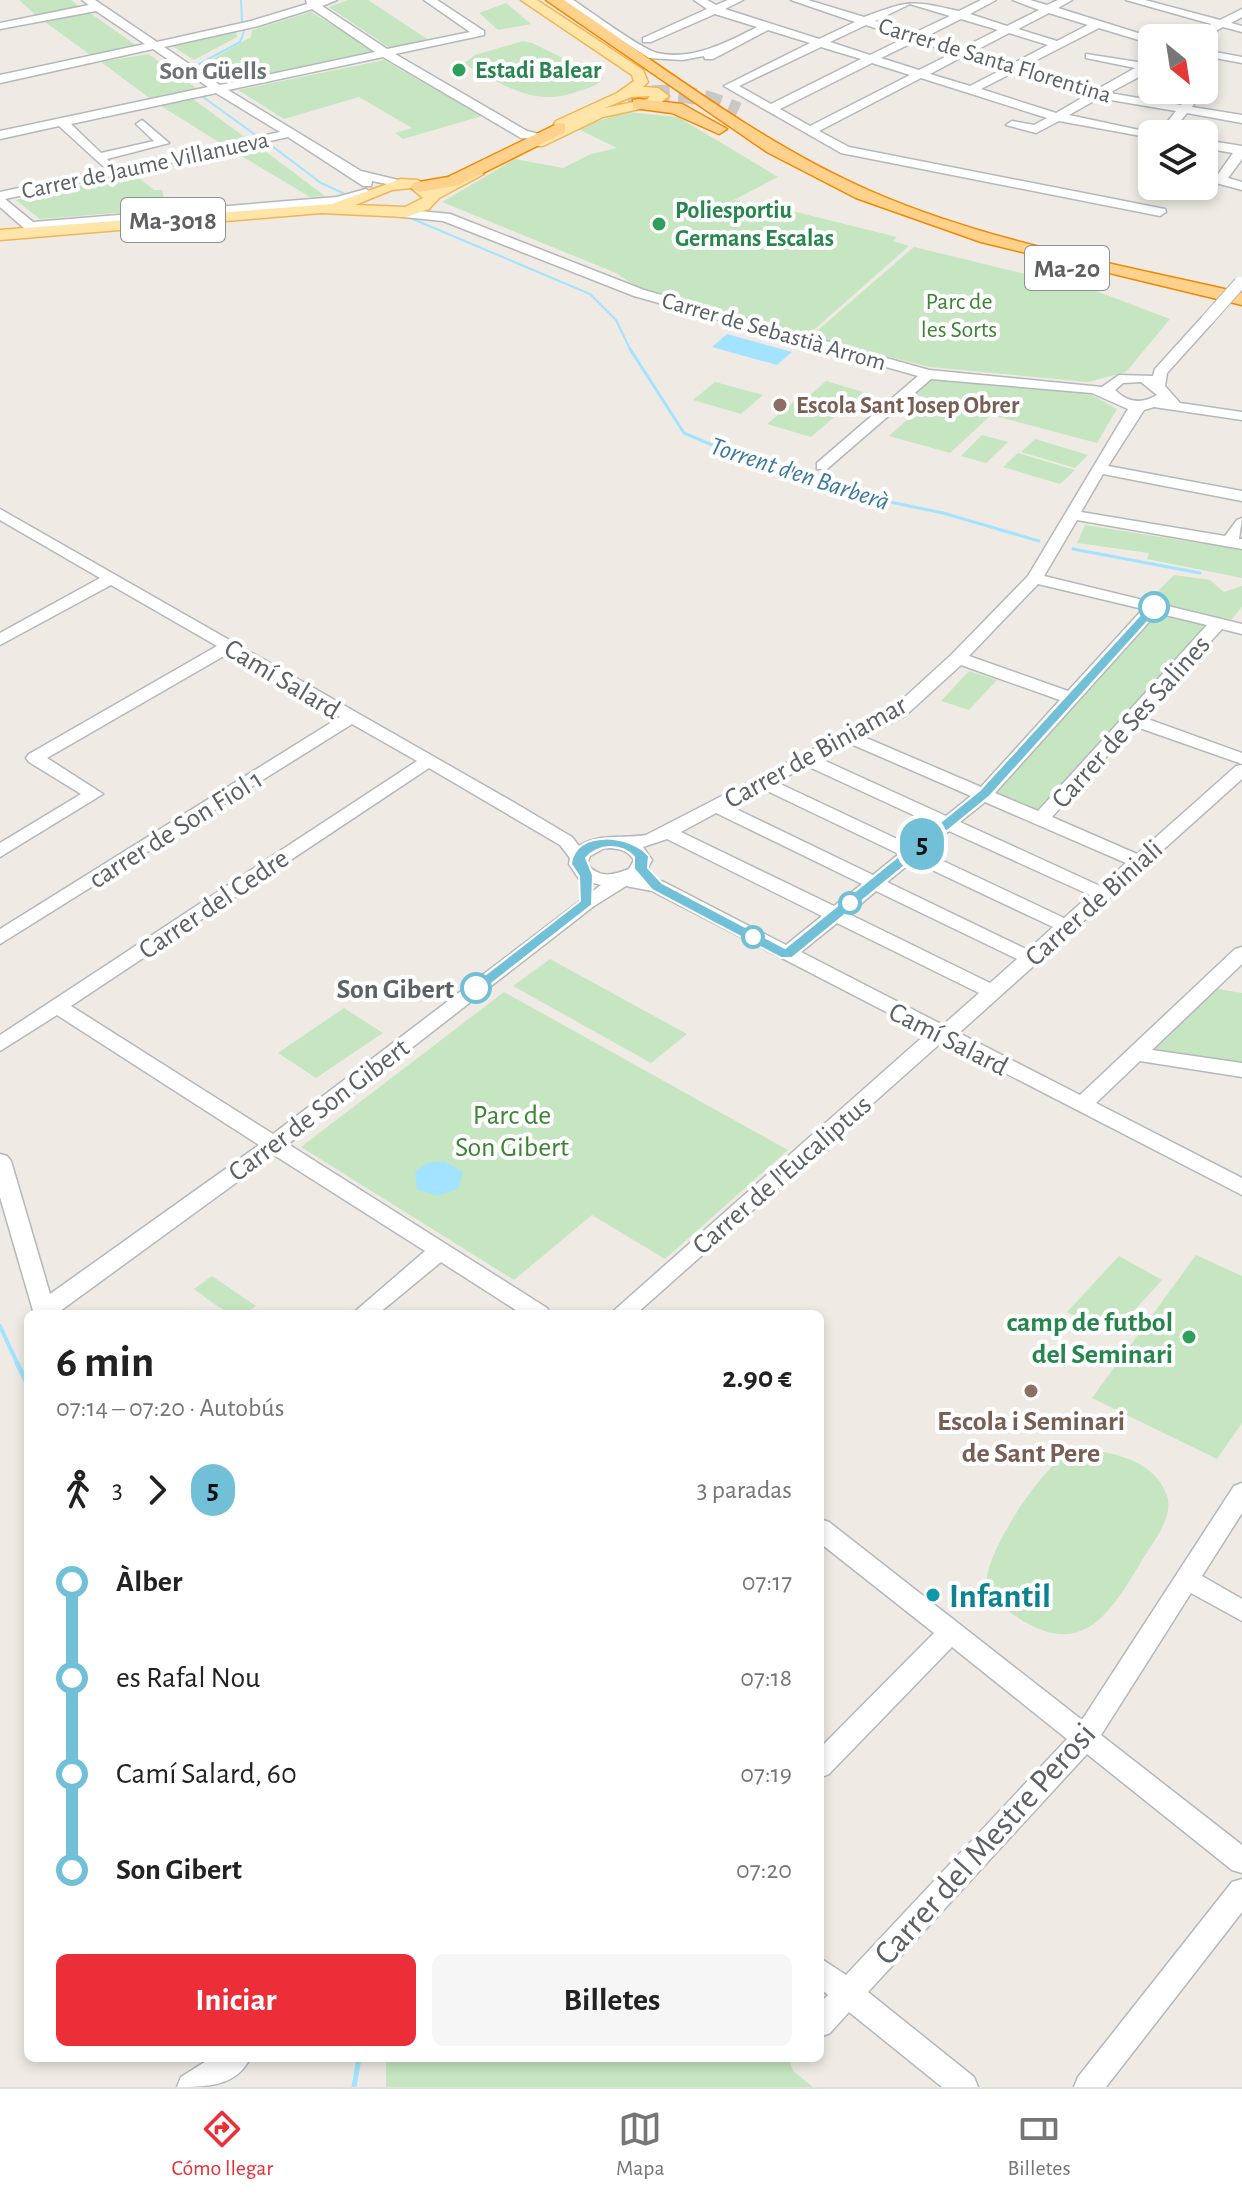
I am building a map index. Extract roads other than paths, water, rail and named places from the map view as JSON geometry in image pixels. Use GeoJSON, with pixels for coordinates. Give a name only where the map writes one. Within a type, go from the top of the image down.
{"type":"FeatureCollection","features":[{"type":"Feature","properties":{"kind":"highway","name":"Ma-20"},"geometry":{"type":"LineString","coordinates":[[540,0],[733,121],[818,185],[913,226],[1006,253],[1242,309]]}},
{"type":"Feature","properties":{"kind":"highway","name":"Ma-20"},"geometry":{"type":"LineString","coordinates":[[554,0],[773,148],[835,182],[962,231],[1241,288]]}},
{"type":"Feature","properties":{"kind":"highway"},"geometry":{"type":"LineString","coordinates":[[610,31],[704,105]]}},
{"type":"Feature","properties":{"kind":"highway"},"geometry":{"type":"LineString","coordinates":[[691,62],[690,78],[704,105]]}},
{"type":"Feature","properties":{"kind":"highway"},"geometry":{"type":"LineString","coordinates":[[638,73],[704,105]]}},
{"type":"Feature","properties":{"kind":"highway"},"geometry":{"type":"LineString","coordinates":[[639,104],[733,121]]}},
{"type":"Feature","properties":{"kind":"highway"},"geometry":{"type":"LineString","coordinates":[[417,191],[453,181],[560,126]]}},
{"type":"Feature","properties":{"kind":"main road"},"geometry":{"type":"LineString","coordinates":[[526,0],[638,73]]}},
{"type":"Feature","properties":{"kind":"main road","name":"Ma-3018"},"geometry":{"type":"LineString","coordinates":[[0,235],[321,208],[351,202],[366,193],[417,191],[447,180],[635,87],[642,80],[638,73]]}},
{"type":"Feature","properties":{"kind":"main road"},"geometry":{"type":"LineString","coordinates":[[560,126],[635,90],[650,90],[661,95],[657,101],[639,104]]}},
{"type":"Feature","properties":{"kind":"main road","name":"Ma-3018"},"geometry":{"type":"LineString","coordinates":[[417,191],[592,116],[639,104]]}},
{"type":"Feature","properties":{"kind":"main road","name":"Ma-3018"},"geometry":{"type":"LineString","coordinates":[[321,208],[399,213],[420,208],[417,191]]}},
{"type":"Feature","properties":{"kind":"main road"},"geometry":{"type":"LineString","coordinates":[[366,193],[364,202],[375,210]]}},
{"type":"Feature","properties":{"kind":"street"},"geometry":{"type":"LineString","coordinates":[[0,79],[254,24],[313,3],[331,0]]}},
{"type":"Feature","properties":{"kind":"street"},"geometry":{"type":"LineString","coordinates":[[0,135],[480,33],[430,0]]}},
{"type":"Feature","properties":{"kind":"street"},"geometry":{"type":"LineString","coordinates":[[565,0],[649,55],[691,62],[808,1]]}},
{"type":"Feature","properties":{"kind":"street"},"geometry":{"type":"LineString","coordinates":[[700,0],[715,10],[774,21],[821,42],[1057,117],[1138,132]]}},
{"type":"Feature","properties":{"kind":"street"},"geometry":{"type":"LineString","coordinates":[[647,40],[737,0]]}},
{"type":"Feature","properties":{"kind":"street"},"geometry":{"type":"LineString","coordinates":[[1059,45],[909,0],[730,86],[845,150],[1160,212]]}},
{"type":"Feature","properties":{"kind":"street"},"geometry":{"type":"LineString","coordinates":[[770,109],[990,0]]}},
{"type":"Feature","properties":{"kind":"street"},"geometry":{"type":"LineString","coordinates":[[1019,0],[1138,37]]}},
{"type":"Feature","properties":{"kind":"street"},"geometry":{"type":"LineString","coordinates":[[809,131],[1066,0]]}},
{"type":"Feature","properties":{"kind":"street"},"geometry":{"type":"LineString","coordinates":[[1132,0],[1242,29]]}},
{"type":"Feature","properties":{"kind":"street"},"geometry":{"type":"LineString","coordinates":[[1154,6],[1167,0]]}},
{"type":"Feature","properties":{"kind":"street","name":"Carrer de Santa Florentina"},"geometry":{"type":"LineString","coordinates":[[808,1],[1096,94],[1242,119]]}},
{"type":"Feature","properties":{"kind":"street"},"geometry":{"type":"LineString","coordinates":[[313,3],[388,55],[525,135],[537,135]]}},
{"type":"Feature","properties":{"kind":"street"},"geometry":{"type":"LineString","coordinates":[[0,26],[93,4],[213,91],[291,133],[367,183],[366,193],[338,201],[30,226],[0,199]]}},
{"type":"Feature","properties":{"kind":"street"},"geometry":{"type":"LineString","coordinates":[[1219,25],[1242,12]]}},
{"type":"Feature","properties":{"kind":"street"},"geometry":{"type":"LineString","coordinates":[[971,90],[1098,24]]}},
{"type":"Feature","properties":{"kind":"street"},"geometry":{"type":"LineString","coordinates":[[660,35],[674,40]]}},
{"type":"Feature","properties":{"kind":"street"},"geometry":{"type":"LineString","coordinates":[[688,44],[714,51]]}},
{"type":"Feature","properties":{"kind":"street"},"geometry":{"type":"LineString","coordinates":[[1090,56],[1138,64]]}},
{"type":"Feature","properties":{"kind":"street"},"geometry":{"type":"LineString","coordinates":[[1218,56],[1242,60]]}},
{"type":"Feature","properties":{"kind":"street"},"geometry":{"type":"LineString","coordinates":[[1012,125],[1036,129],[1138,72]]}},
{"type":"Feature","properties":{"kind":"street"},"geometry":{"type":"LineString","coordinates":[[1175,120],[1188,104]]}},
{"type":"Feature","properties":{"kind":"street"},"geometry":{"type":"LineString","coordinates":[[1218,125],[1225,116]]}},
{"type":"Feature","properties":{"kind":"street"},"geometry":{"type":"LineString","coordinates":[[62,122],[113,172]]}},
{"type":"Feature","properties":{"kind":"street"},"geometry":{"type":"LineString","coordinates":[[87,147],[147,128],[163,143],[98,157]]}},
{"type":"Feature","properties":{"kind":"street","name":"Carrer de Jaume Villanueva"},"geometry":{"type":"LineString","coordinates":[[0,199],[291,133]]}},
{"type":"Feature","properties":{"kind":"street"},"geometry":{"type":"LineString","coordinates":[[1218,145],[1242,151],[1235,168],[1220,180],[1242,186]]}},
{"type":"Feature","properties":{"kind":"street","name":"Carrer de Sebastià Arrom"},"geometry":{"type":"LineString","coordinates":[[357,174],[417,191],[468,224]]}},
{"type":"Feature","properties":{"kind":"street","name":"Carrer de Sebastià Arrom"},"geometry":{"type":"LineString","coordinates":[[399,213],[436,215],[468,224],[639,293],[928,374],[1103,389]]}},
{"type":"Feature","properties":{"kind":"street","name":"Carrer de Biniamar"},"geometry":{"type":"LineString","coordinates":[[641,859],[715,806],[899,712],[958,658],[1035,578],[1099,469],[1208,319],[1241,288]]}},
{"type":"Feature","properties":{"kind":"street"},"geometry":{"type":"LineString","coordinates":[[822,466],[928,374]]}},
{"type":"Feature","properties":{"kind":"street"},"geometry":{"type":"LineString","coordinates":[[1103,389],[1119,379],[1138,378],[1152,398]]}},
{"type":"Feature","properties":{"kind":"street"},"geometry":{"type":"LineString","coordinates":[[1103,389],[1242,416]]}},
{"type":"Feature","properties":{"kind":"street"},"geometry":{"type":"LineString","coordinates":[[1099,469],[1242,496]]}},
{"type":"Feature","properties":{"kind":"street"},"geometry":{"type":"LineString","coordinates":[[1072,515],[1235,543],[1242,523]]}},
{"type":"Feature","properties":{"kind":"street","name":"Camí Salard"},"geometry":{"type":"LineString","coordinates":[[2,518],[112,578],[566,841],[582,866],[602,881],[641,859]]}},
{"type":"Feature","properties":{"kind":"street"},"geometry":{"type":"LineString","coordinates":[[0,640],[112,578]]}},
{"type":"Feature","properties":{"kind":"street"},"geometry":{"type":"LineString","coordinates":[[1035,578],[1242,629]]}},
{"type":"Feature","properties":{"kind":"street"},"geometry":{"type":"LineString","coordinates":[[786,955],[985,793],[1154,607]]}},
{"type":"Feature","properties":{"kind":"street","name":"Carrer de Ses Salines"},"geometry":{"type":"LineString","coordinates":[[1041,819],[1218,623]]}},
{"type":"Feature","properties":{"kind":"street"},"geometry":{"type":"LineString","coordinates":[[0,851],[94,794],[35,758],[229,646]]}},
{"type":"Feature","properties":{"kind":"street"},"geometry":{"type":"LineString","coordinates":[[958,658],[1071,698]]}},
{"type":"Feature","properties":{"kind":"street","name":"carrer de Son Fiol 1"},"geometry":{"type":"LineString","coordinates":[[0,938],[350,718]]}},
{"type":"Feature","properties":{"kind":"street"},"geometry":{"type":"LineString","coordinates":[[1131,719],[1242,759]]}},
{"type":"Feature","properties":{"kind":"street"},"geometry":{"type":"LineString","coordinates":[[850,737],[1138,861]]}},
{"type":"Feature","properties":{"kind":"street"},"geometry":{"type":"LineString","coordinates":[[806,759],[1102,894]]}},
{"type":"Feature","properties":{"kind":"street","name":"Carrer del Cedre"},"geometry":{"type":"LineString","coordinates":[[0,1044],[427,762]]}},
{"type":"Feature","properties":{"kind":"street","name":"Carrer de Biniali"},"geometry":{"type":"LineString","coordinates":[[942,1034],[1242,770]]}},
{"type":"Feature","properties":{"kind":"street"},"geometry":{"type":"LineString","coordinates":[[761,782],[1066,926]]}},
{"type":"Feature","properties":{"kind":"street"},"geometry":{"type":"LineString","coordinates":[[715,806],[1030,958]]}},
{"type":"Feature","properties":{"kind":"street","name":"Camí Salard"},"geometry":{"type":"LineString","coordinates":[[566,841],[625,844],[641,859],[657,886],[1242,1187]]}},
{"type":"Feature","properties":{"kind":"street"},"geometry":{"type":"LineString","coordinates":[[587,902],[582,866],[588,847],[605,842]]}},
{"type":"Feature","properties":{"kind":"street"},"geometry":{"type":"LineString","coordinates":[[641,859],[835,915],[992,992]]}},
{"type":"Feature","properties":{"kind":"street","name":"Carrer de Son Gibert"},"geometry":{"type":"LineString","coordinates":[[48,1310],[274,1144],[641,859]]}},
{"type":"Feature","properties":{"kind":"street"},"geometry":{"type":"LineString","coordinates":[[1082,1105],[1242,953]]}},
{"type":"Feature","properties":{"kind":"street"},"geometry":{"type":"LineString","coordinates":[[57,1006],[533,1310]]}},
{"type":"Feature","properties":{"kind":"street","name":"Carrer de l'Eucaliptus"},"geometry":{"type":"LineString","coordinates":[[626,1310],[942,1034]]}},
{"type":"Feature","properties":{"kind":"street"},"geometry":{"type":"LineString","coordinates":[[1137,1054],[1242,1070]]}},
{"type":"Feature","properties":{"kind":"street"},"geometry":{"type":"LineString","coordinates":[[0,1161],[44,1310]]}},
{"type":"Feature","properties":{"kind":"street"},"geometry":{"type":"LineString","coordinates":[[368,1310],[441,1250]]}},
{"type":"Feature","properties":{"kind":"street","name":"Carrer del Mestre Perosi"},"geometry":{"type":"LineString","coordinates":[[824,2019],[1085,1738],[1242,1493]]}},
{"type":"Feature","properties":{"kind":"street"},"geometry":{"type":"LineString","coordinates":[[824,1537],[951,1632],[1242,1861]]}},
{"type":"Feature","properties":{"kind":"street"},"geometry":{"type":"LineString","coordinates":[[1189,1580],[1242,1611]]}},
{"type":"Feature","properties":{"kind":"street"},"geometry":{"type":"LineString","coordinates":[[824,1762],[951,1632]]}},
{"type":"Feature","properties":{"kind":"street"},"geometry":{"type":"LineString","coordinates":[[1088,2087],[1242,1891]]}},
{"type":"Feature","properties":{"kind":"street"},"geometry":{"type":"LineString","coordinates":[[824,1974],[964,2087]]}},
{"type":"Feature","properties":{"kind":"street"},"geometry":{"type":"LineString","coordinates":[[191,2087],[230,2062]]}},
{"type":"Feature","properties":{"kind":"water"},"geometry":{"type":"Polygon","coordinates":[[[727,334],[792,352],[777,365],[712,347],[727,334]]]}},
{"type":"Feature","properties":{"kind":"water"},"geometry":{"type":"Polygon","coordinates":[[[444,1161],[463,1172],[458,1189],[437,1196],[417,1189],[415,1172],[427,1163],[444,1161]]]}},
{"type":"Feature","properties":{"kind":"waterway","name":"Torrent d'en Barberà"},"geometry":{"type":"LineString","coordinates":[[241,0],[242,23]]}},
{"type":"Feature","properties":{"kind":"waterway","name":"Torrent d'en Barberà"},"geometry":{"type":"LineString","coordinates":[[199,64],[240,42],[244,31]]}},
{"type":"Feature","properties":{"kind":"waterway","name":"Torrent d'en Barberà"},"geometry":{"type":"LineString","coordinates":[[203,97],[257,136]]}},
{"type":"Feature","properties":{"kind":"waterway","name":"Torrent d'en Barberà"},"geometry":{"type":"LineString","coordinates":[[268,143],[321,183],[343,193]]}},
{"type":"Feature","properties":{"kind":"waterway","name":"Torrent d'en Barberà"},"geometry":{"type":"LineString","coordinates":[[408,217],[590,294],[616,320],[630,349]]}},
{"type":"Feature","properties":{"kind":"waterway","name":"Torrent d'en Barberà"},"geometry":{"type":"LineString","coordinates":[[630,349],[684,433],[750,461],[866,497],[943,513],[1039,541]]}},
{"type":"Feature","properties":{"kind":"waterway","name":"Torrent d'en Barberà"},"geometry":{"type":"LineString","coordinates":[[1073,549],[1200,573]]}},
{"type":"Feature","properties":{"kind":"waterway"},"geometry":{"type":"LineString","coordinates":[[0,1326],[18,1365]]}},
{"type":"Feature","properties":{"kind":"waterway"},"geometry":{"type":"LineString","coordinates":[[18,1365],[24,1377]]}},
{"type":"Feature","properties":{"kind":"waterway"},"geometry":{"type":"LineString","coordinates":[[354,2087],[358,2062]]}},
{"type":"Feature","properties":{"kind":"tunnel"},"geometry":{"type":"LineString","coordinates":[[627,98],[656,93],[684,94],[738,111]]}},
{"type":"Feature","properties":{"kind":"place","name":"Estadi Balear"},"geometry":{"type":"Point","coordinates":[459,70]}},
{"type":"Feature","properties":{"kind":"place","name":"Poliesportiu Germans Escalas"},"geometry":{"type":"Point","coordinates":[659,224]}},
{"type":"Feature","properties":{"kind":"place","name":"Escola Sant Josep Obrer"},"geometry":{"type":"Point","coordinates":[780,405]}},
{"type":"Feature","properties":{"kind":"place","name":"Son Gibert"},"geometry":{"type":"Point","coordinates":[476,988]}},
{"type":"Feature","properties":{"kind":"place","name":"camp de futbol del Seminari"},"geometry":{"type":"Point","coordinates":[1189,1337]}},
{"type":"Feature","properties":{"kind":"place","name":"Escola i Seminari de Sant Pere"},"geometry":{"type":"Point","coordinates":[1031,1391]}},
{"type":"Feature","properties":{"kind":"place","name":"Infantil"},"geometry":{"type":"Point","coordinates":[933,1595]}},
{"type":"Feature","properties":{"kind":"district","name":"Son Güells"},"geometry":{"type":"Point","coordinates":[213,70]}},
{"type":"Feature","properties":{"kind":"park label","name":"Parc de les Sorts"},"geometry":{"type":"Point","coordinates":[959,315]}},
{"type":"Feature","properties":{"kind":"park label","name":"Parc de Son Gibert"},"geometry":{"type":"Point","coordinates":[512,1130]}}]}
